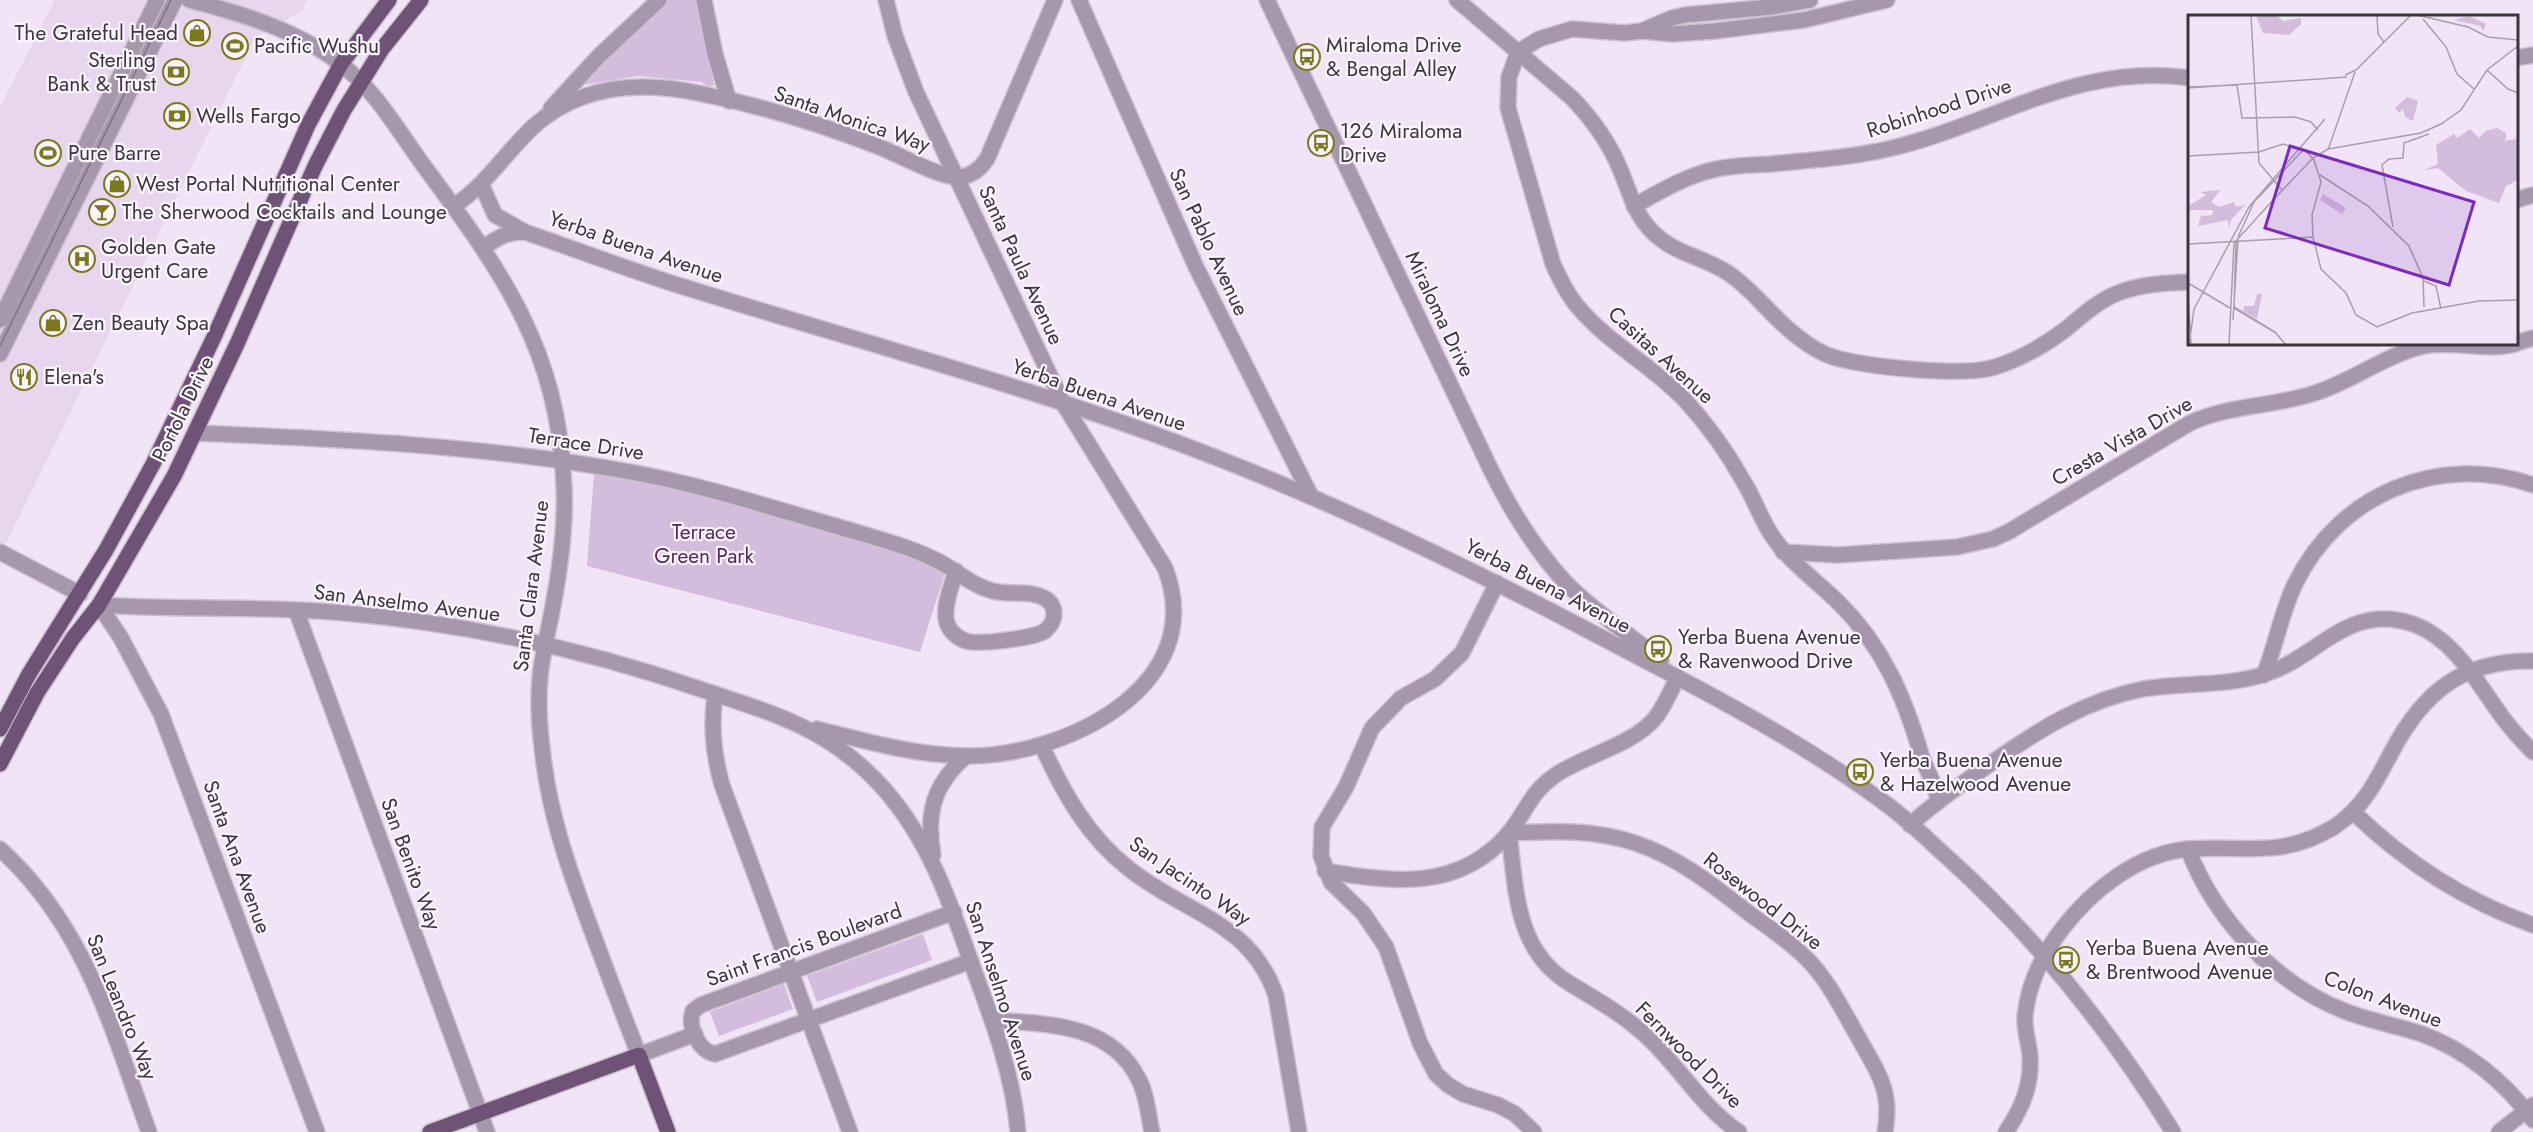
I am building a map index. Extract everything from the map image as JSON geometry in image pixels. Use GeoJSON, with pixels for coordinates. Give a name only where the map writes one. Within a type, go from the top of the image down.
{"type":"FeatureCollection","features":[{"type":"Feature","properties":{"kind":"main road","name":"Portola Drive"},"geometry":{"type":"LineString","coordinates":[[0,729],[29,674],[80,594],[131,505],[174,423],[293,156],[341,64],[389,0]]}},
{"type":"Feature","properties":{"kind":"main road","name":"Portola Drive"},"geometry":{"type":"LineString","coordinates":[[0,764],[54,666],[99,605],[152,518],[237,344],[315,166],[360,82],[421,0]]}},
{"type":"Feature","properties":{"kind":"main road"},"geometry":{"type":"LineString","coordinates":[[80,594],[99,605]]}},
{"type":"Feature","properties":{"kind":"main road"},"geometry":{"type":"LineString","coordinates":[[430,1132],[639,1055]]}},
{"type":"Feature","properties":{"kind":"main road","name":"Santa Clara Avenue"},"geometry":{"type":"LineString","coordinates":[[639,1055],[668,1132]]}},
{"type":"Feature","properties":{"kind":"street"},"geometry":{"type":"LineString","coordinates":[[0,320],[157,0]]}},
{"type":"Feature","properties":{"kind":"street"},"geometry":{"type":"LineString","coordinates":[[0,354],[175,0]]}},
{"type":"Feature","properties":{"kind":"street","name":"Santa Clara Avenue"},"geometry":{"type":"LineString","coordinates":[[189,0],[241,15],[284,32],[311,45],[341,64],[360,82],[377,101],[483,248],[520,309],[534,340],[552,398],[563,460],[564,491],[561,555],[544,645],[539,711],[546,780],[552,814],[570,873],[639,1055]]}},
{"type":"Feature","properties":{"kind":"street","name":"Santa Monica Way"},"geometry":{"type":"LineString","coordinates":[[454,206],[482,186],[578,78],[659,0]]}},
{"type":"Feature","properties":{"kind":"street"},"geometry":{"type":"LineString","coordinates":[[704,0],[717,63],[729,101]]}},
{"type":"Feature","properties":{"kind":"street","name":"Santa Paula Avenue"},"geometry":{"type":"LineString","coordinates":[[886,0],[904,63],[1063,403],[1165,568],[1172,587],[1174,625],[1170,643],[1162,659],[1130,698],[1088,727],[1042,746],[1016,752],[966,756],[932,754]]}},
{"type":"Feature","properties":{"kind":"street"},"geometry":{"type":"LineString","coordinates":[[956,177],[975,172],[987,159],[1054,0]]}},
{"type":"Feature","properties":{"kind":"street","name":"San Pablo Avenue"},"geometry":{"type":"LineString","coordinates":[[1079,0],[1196,267],[1311,496]]}},
{"type":"Feature","properties":{"kind":"street","name":"Miraloma Drive"},"geometry":{"type":"LineString","coordinates":[[1267,0],[1502,493],[1548,562],[1566,583],[1605,617]]}},
{"type":"Feature","properties":{"kind":"street"},"geometry":{"type":"LineString","coordinates":[[1457,0],[1572,98],[1600,130],[1620,168],[1634,206],[1648,227],[1667,245],[1723,270],[1756,295],[1797,336],[1831,356],[1849,361],[1948,372],[1990,368],[2010,362],[2047,342],[2082,315],[2117,294],[2161,283],[2188,282]]}},
{"type":"Feature","properties":{"kind":"street"},"geometry":{"type":"LineString","coordinates":[[1642,31],[1685,15],[1771,7],[1810,0]]}},
{"type":"Feature","properties":{"kind":"street"},"geometry":{"type":"LineString","coordinates":[[1518,51],[1539,39],[1572,29],[1686,34],[1804,20],[1887,0]]}},
{"type":"Feature","properties":{"kind":"street","name":"Casitas Avenue"},"geometry":{"type":"LineString","coordinates":[[1518,51],[1512,64],[1507,92],[1511,123],[1553,264],[1563,286],[1595,325],[1662,378],[1701,418],[1733,462],[1764,522],[1784,552],[1841,604],[1860,626],[1884,661],[1911,715],[1921,754],[1938,800]]}},
{"type":"Feature","properties":{"kind":"street"},"geometry":{"type":"LineString","coordinates":[[2518,57],[2533,55]]}},
{"type":"Feature","properties":{"kind":"street","name":"Robinhood Drive"},"geometry":{"type":"LineString","coordinates":[[1634,206],[1674,184],[1713,170],[1836,158],[1890,149],[2046,94],[2098,79],[2151,75],[2188,78]]}},
{"type":"Feature","properties":{"kind":"street","name":"Santa Monica Way"},"geometry":{"type":"LineString","coordinates":[[534,126],[573,100],[620,87],[669,88],[729,101],[840,132],[956,177]]}},
{"type":"Feature","properties":{"kind":"street"},"geometry":{"type":"LineString","coordinates":[[482,186],[495,215],[525,232]]}},
{"type":"Feature","properties":{"kind":"street"},"geometry":{"type":"LineString","coordinates":[[2518,200],[2533,195]]}},
{"type":"Feature","properties":{"kind":"street","name":"Yerba Buena Avenue"},"geometry":{"type":"LineString","coordinates":[[483,248],[499,236],[509,232],[525,232],[668,282],[1063,403],[1181,444],[1311,496],[1412,541],[1678,677],[1800,746],[1882,801],[1969,877],[2045,955],[2105,1030],[2174,1132]]}},
{"type":"Feature","properties":{"kind":"street","name":"Cresta Vista Drive"},"geometry":{"type":"LineString","coordinates":[[2518,342],[2533,338]]}},
{"type":"Feature","properties":{"kind":"street","name":"Cresta Vista Drive"},"geometry":{"type":"LineString","coordinates":[[1784,552],[1838,555],[1957,548],[1976,544],[2010,531],[2190,423],[2208,415],[2228,409],[2313,394],[2385,360],[2426,346],[2436,345]]}},
{"type":"Feature","properties":{"kind":"street","name":"Cresta Vista Drive"},"geometry":{"type":"LineString","coordinates":[[2468,345],[2499,345]]}},
{"type":"Feature","properties":{"kind":"street","name":"Terrace Drive"},"geometry":{"type":"LineString","coordinates":[[195,433],[368,440],[563,460],[637,473],[714,490],[902,546],[940,562],[956,571],[981,587],[994,592],[1024,593],[1048,600],[1054,610],[1053,621],[1047,630],[1035,635],[977,643],[966,641],[948,627],[945,617],[956,571]]}},
{"type":"Feature","properties":{"kind":"street"},"geometry":{"type":"LineString","coordinates":[[2264,675],[2287,603],[2306,566],[2332,532],[2367,503],[2389,489],[2413,481],[2442,476],[2504,476],[2533,485]]}},
{"type":"Feature","properties":{"kind":"street"},"geometry":{"type":"LineString","coordinates":[[0,552],[80,594]]}},
{"type":"Feature","properties":{"kind":"street"},"geometry":{"type":"LineString","coordinates":[[1497,583],[1462,653],[1435,679],[1401,698],[1372,728],[1346,787],[1322,827],[1320,842],[1325,871],[1340,893],[1363,913],[1386,946],[1420,1043],[1436,1074],[1463,1094],[1498,1105],[1515,1114],[1534,1132]]}},
{"type":"Feature","properties":{"kind":"street","name":"San Anselmo Avenue"},"geometry":{"type":"LineString","coordinates":[[99,605],[142,608],[296,610],[414,621],[544,645],[631,667],[715,693],[803,725],[858,740],[932,754]]}},
{"type":"Feature","properties":{"kind":"street","name":"Santa Ana Avenue"},"geometry":{"type":"LineString","coordinates":[[99,605],[122,638],[162,714],[317,1132]]}},
{"type":"Feature","properties":{"kind":"street","name":"San Benito Way"},"geometry":{"type":"LineString","coordinates":[[296,610],[487,1132]]}},
{"type":"Feature","properties":{"kind":"street"},"geometry":{"type":"LineString","coordinates":[[1586,630],[1605,617]]}},
{"type":"Feature","properties":{"kind":"street","name":"Yerba Buena Avenue"},"geometry":{"type":"LineString","coordinates":[[1605,617],[1649,650],[1678,677]]}},
{"type":"Feature","properties":{"kind":"street"},"geometry":{"type":"LineString","coordinates":[[1911,825],[1938,800],[2038,730],[2088,706],[2141,690],[2192,683],[2242,680],[2264,675],[2296,661],[2343,628],[2374,621],[2394,620],[2413,624],[2444,642],[2469,670],[2504,720],[2533,752]]}},
{"type":"Feature","properties":{"kind":"street"},"geometry":{"type":"LineString","coordinates":[[2006,1132],[2017,1116],[2026,1095],[2030,1075],[2025,1017],[2035,977],[2045,955],[2078,910],[2108,883],[2136,866],[2175,851],[2277,849],[2299,844],[2319,835],[2353,812],[2380,776],[2414,714],[2450,681],[2469,670],[2492,663],[2533,660]]}},
{"type":"Feature","properties":{"kind":"street"},"geometry":{"type":"LineString","coordinates":[[1325,871],[1400,881],[1439,875],[1478,859],[1509,833],[1529,800],[1548,781],[1573,764],[1628,740],[1656,718],[1678,677]]}},
{"type":"Feature","properties":{"kind":"street"},"geometry":{"type":"LineString","coordinates":[[715,693],[712,736],[722,785],[850,1132]]}},
{"type":"Feature","properties":{"kind":"street","name":"San Anselmo Avenue"},"geometry":{"type":"LineString","coordinates":[[803,725],[842,750],[885,790],[919,836],[935,865],[992,1020],[1009,1076],[1018,1132]]}},
{"type":"Feature","properties":{"kind":"street","name":"San Jacinto Way"},"geometry":{"type":"LineString","coordinates":[[1042,746],[1067,797],[1081,818],[1112,854],[1147,882],[1233,934],[1261,961],[1276,996],[1299,1132]]}},
{"type":"Feature","properties":{"kind":"street","name":"San Anselmo Avenue"},"geometry":{"type":"LineString","coordinates":[[935,865],[930,818],[935,797],[942,781],[966,756]]}},
{"type":"Feature","properties":{"kind":"street"},"geometry":{"type":"LineString","coordinates":[[2353,812],[2390,846],[2431,876],[2479,904],[2533,925]]}},
{"type":"Feature","properties":{"kind":"street","name":"Rosewood Drive"},"geometry":{"type":"LineString","coordinates":[[1509,833],[1582,832],[1636,843],[1660,853],[1705,879],[1792,944],[1821,976],[1873,1063],[1886,1099],[1888,1115],[1885,1132]]}},
{"type":"Feature","properties":{"kind":"street","name":"Fernwood Drive"},"geometry":{"type":"LineString","coordinates":[[1509,833],[1521,922],[1538,956],[1552,970],[1610,1007],[1646,1035],[1708,1108],[1739,1132]]}},
{"type":"Feature","properties":{"kind":"street","name":"San Leandro Way"},"geometry":{"type":"LineString","coordinates":[[0,849],[34,883],[54,908],[84,960],[149,1132]]}},
{"type":"Feature","properties":{"kind":"street","name":"Colon Avenue"},"geometry":{"type":"LineString","coordinates":[[2188,849],[2198,875],[2225,914],[2258,954],[2279,973],[2299,988],[2346,1012],[2425,1035],[2448,1047],[2491,1074],[2531,1112]]}},
{"type":"Feature","properties":{"kind":"street","name":"Saint Francis Boulevard"},"geometry":{"type":"LineString","coordinates":[[695,1034],[691,1016],[696,1008],[954,912]]}},
{"type":"Feature","properties":{"kind":"street"},"geometry":{"type":"LineString","coordinates":[[639,1055],[695,1034],[704,1051],[715,1054],[971,961]]}},
{"type":"Feature","properties":{"kind":"street"},"geometry":{"type":"LineString","coordinates":[[992,1020],[1068,1028],[1087,1032],[1104,1041],[1118,1051],[1139,1079],[1152,1132]]}},
{"type":"Feature","properties":{"kind":"street"},"geometry":{"type":"LineString","coordinates":[[2499,1132],[2531,1112]]}},
{"type":"Feature","properties":{"kind":"shaded area"},"geometry":{"type":"Polygon","coordinates":[[[55,0],[307,0],[302,11],[255,38],[0,555],[0,107],[55,0]]]}},
{"type":"Feature","properties":{"kind":"green space"},"geometry":{"type":"Polygon","coordinates":[[[664,0],[696,0],[714,85],[708,87],[701,82],[638,76],[582,85],[664,0]]]}},
{"type":"Feature","properties":{"kind":"green space","name":"Terrace Green Park"},"geometry":{"type":"Polygon","coordinates":[[[594,474],[713,495],[881,544],[946,570],[920,652],[587,566],[594,474]]]}},
{"type":"Feature","properties":{"kind":"green space"},"geometry":{"type":"Polygon","coordinates":[[[923,934],[932,960],[817,1002],[807,976],[923,934]]]}},
{"type":"Feature","properties":{"kind":"green space"},"geometry":{"type":"Polygon","coordinates":[[[784,984],[793,1009],[719,1036],[710,1012],[784,984]]]}},
{"type":"Feature","properties":{"kind":"tram line"},"geometry":{"type":"LineString","coordinates":[[0,346],[171,0]]}},
{"type":"Feature","properties":{"kind":"place","name":"The Grateful Head"},"geometry":{"type":"Point","coordinates":[197,33]}},
{"type":"Feature","properties":{"kind":"place","name":"Pacific Wushu"},"geometry":{"type":"Point","coordinates":[235,46]}},
{"type":"Feature","properties":{"kind":"place","name":"Miraloma Drive & Bengal Alley"},"geometry":{"type":"Point","coordinates":[1307,57]}},
{"type":"Feature","properties":{"kind":"place","name":"Sterling Bank & Trust"},"geometry":{"type":"Point","coordinates":[176,72]}},
{"type":"Feature","properties":{"kind":"place","name":"Wells Fargo"},"geometry":{"type":"Point","coordinates":[177,116]}},
{"type":"Feature","properties":{"kind":"place","name":"126 Miraloma Drive"},"geometry":{"type":"Point","coordinates":[1321,143]}},
{"type":"Feature","properties":{"kind":"place","name":"Pure Barre"},"geometry":{"type":"Point","coordinates":[48,153]}},
{"type":"Feature","properties":{"kind":"place","name":"West Portal Nutritional Center"},"geometry":{"type":"Point","coordinates":[117,184]}},
{"type":"Feature","properties":{"kind":"place","name":"The Sherwood Cocktails and Lounge"},"geometry":{"type":"Point","coordinates":[102,212]}},
{"type":"Feature","properties":{"kind":"place","name":"Golden Gate Urgent Care"},"geometry":{"type":"Point","coordinates":[82,259]}},
{"type":"Feature","properties":{"kind":"place","name":"Zen Beauty Spa"},"geometry":{"type":"Point","coordinates":[53,323]}},
{"type":"Feature","properties":{"kind":"place","name":"Elena's"},"geometry":{"type":"Point","coordinates":[24,377]}},
{"type":"Feature","properties":{"kind":"place","name":"Yerba Buena Avenue & Ravenwood Drive"},"geometry":{"type":"Point","coordinates":[1658,649]}},
{"type":"Feature","properties":{"kind":"place","name":"Yerba Buena Avenue & Hazelwood Avenue"},"geometry":{"type":"Point","coordinates":[1860,772]}},
{"type":"Feature","properties":{"kind":"place","name":"Yerba Buena Avenue & Brentwood Avenue"},"geometry":{"type":"Point","coordinates":[2066,960]}}]}
